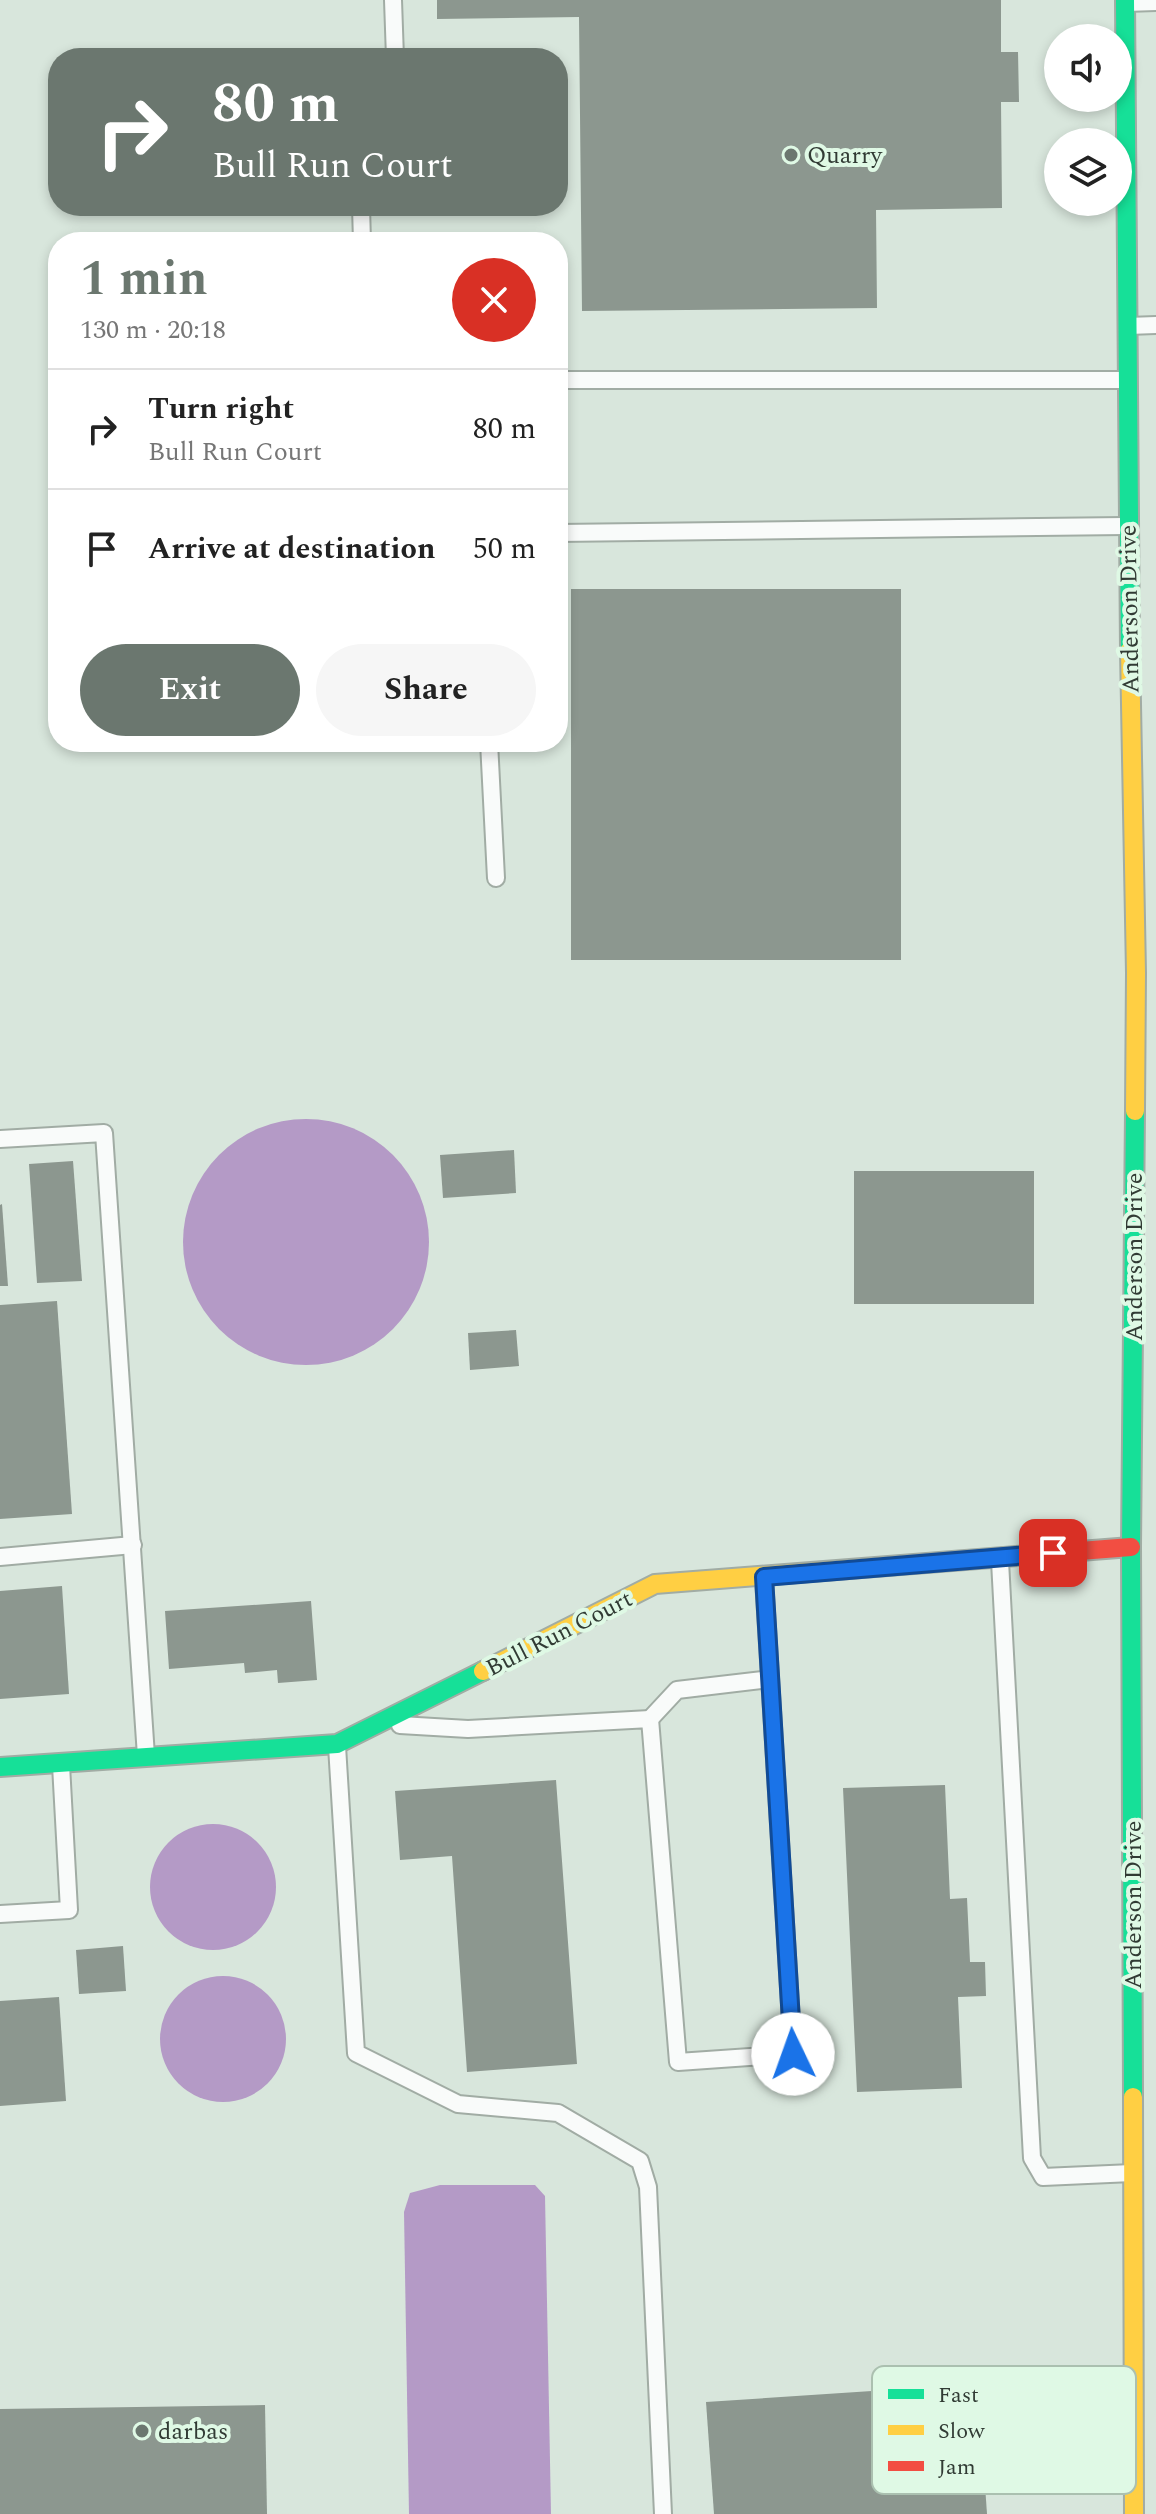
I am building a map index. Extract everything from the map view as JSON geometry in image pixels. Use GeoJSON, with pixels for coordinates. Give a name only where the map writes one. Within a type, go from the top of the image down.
{"type":"FeatureCollection","features":[{"type":"Feature","properties":{"kind":"street","name":"Anderson Drive"},"geometry":{"type":"LineString","coordinates":[[1125,1],[1127,526],[1135,546],[1138,1453],[1131,1547],[1139,1714],[1139,2031],[1133,2173],[1139,2230],[1136,2398]]}},
{"type":"Feature","properties":{"kind":"street","name":"Bull Run Court"},"geometry":{"type":"LineString","coordinates":[[0,1767],[337,1744],[655,1584],[1131,1547]]}},
{"type":"Feature","properties":{"kind":"lane"},"geometry":{"type":"LineString","coordinates":[[393,0],[395,48]]}},
{"type":"Feature","properties":{"kind":"lane"},"geometry":{"type":"LineString","coordinates":[[1125,1],[1156,2]]}},
{"type":"Feature","properties":{"kind":"lane"},"geometry":{"type":"LineString","coordinates":[[1126,326],[1156,325]]}},
{"type":"Feature","properties":{"kind":"lane"},"geometry":{"type":"LineString","coordinates":[[568,380],[1126,380]]}},
{"type":"Feature","properties":{"kind":"lane"},"geometry":{"type":"LineString","coordinates":[[568,533],[1127,526]]}},
{"type":"Feature","properties":{"kind":"lane"},"geometry":{"type":"LineString","coordinates":[[490,752],[496,878]]}},
{"type":"Feature","properties":{"kind":"lane"},"geometry":{"type":"LineString","coordinates":[[1135,1099],[1156,1099]]}},
{"type":"Feature","properties":{"kind":"lane"},"geometry":{"type":"LineString","coordinates":[[0,1139],[104,1133],[146,1758]]}},
{"type":"Feature","properties":{"kind":"lane"},"geometry":{"type":"LineString","coordinates":[[0,1557],[133,1545]]}},
{"type":"Feature","properties":{"kind":"lane"},"geometry":{"type":"LineString","coordinates":[[1000,1558],[1032,2158],[1043,2177],[1133,2173]]}},
{"type":"Feature","properties":{"kind":"lane"},"geometry":{"type":"LineString","coordinates":[[650,1719],[678,2062],[793,2054],[764,1577]]}},
{"type":"Feature","properties":{"kind":"lane"},"geometry":{"type":"LineString","coordinates":[[377,1724],[468,1729],[650,1719],[677,1690],[770,1679]]}},
{"type":"Feature","properties":{"kind":"lane"},"geometry":{"type":"LineString","coordinates":[[337,1744],[356,2053],[458,2104],[558,2113],[640,2161],[648,2187],[663,2514]]}},
{"type":"Feature","properties":{"kind":"lane"},"geometry":{"type":"LineString","coordinates":[[0,1914],[69,1910],[61,1763]]}},
{"type":"Feature","properties":{"kind":"lane"},"geometry":{"type":"LineString","coordinates":[[1134,2510],[1156,2504]]}},
{"type":"Feature","properties":{"kind":"shaded area"},"geometry":{"type":"Polygon","coordinates":[[[306,1119],[330,1121],[353,1128],[375,1139],[393,1155],[409,1173],[420,1195],[427,1218],[427,1266],[420,1289],[409,1311],[393,1329],[375,1345],[353,1356],[330,1363],[306,1365],[282,1363],[259,1356],[237,1345],[219,1329],[203,1311],[192,1289],[185,1266],[183,1242],[185,1218],[192,1195],[203,1173],[219,1155],[237,1139],[259,1128],[282,1121],[306,1119]]]}},
{"type":"Feature","properties":{"kind":"shaded area"},"geometry":{"type":"Polygon","coordinates":[[[213,1824],[237,1829],[257,1843],[271,1863],[276,1887],[271,1911],[257,1931],[237,1945],[213,1950],[189,1945],[169,1931],[155,1911],[150,1887],[155,1863],[169,1843],[189,1829],[213,1824]]]}},
{"type":"Feature","properties":{"kind":"shaded area"},"geometry":{"type":"Polygon","coordinates":[[[223,1976],[247,1981],[267,1995],[281,2015],[286,2039],[281,2063],[267,2083],[247,2097],[223,2102],[199,2097],[179,2083],[165,2063],[160,2039],[165,2015],[179,1995],[199,1981],[223,1976]]]}},
{"type":"Feature","properties":{"kind":"shaded area"},"geometry":{"type":"Polygon","coordinates":[[[440,2185],[535,2185],[545,2196],[551,2514],[409,2514],[404,2212],[410,2193],[440,2185]]]}},
{"type":"Feature","properties":{"kind":"building","name":"Quarry"},"geometry":{"type":"Polygon","coordinates":[[[437,0],[1001,0],[1001,52],[1018,52],[1019,102],[1001,102],[1002,208],[876,210],[877,308],[582,311],[579,17],[437,19],[437,0]]]}},
{"type":"Feature","properties":{"kind":"building"},"geometry":{"type":"Polygon","coordinates":[[[571,589],[901,589],[901,960],[571,960],[571,589]]]}},
{"type":"Feature","properties":{"kind":"building"},"geometry":{"type":"Polygon","coordinates":[[[514,1150],[516,1193],[443,1198],[440,1155],[514,1150]]]}},
{"type":"Feature","properties":{"kind":"building"},"geometry":{"type":"Polygon","coordinates":[[[73,1161],[82,1281],[37,1283],[29,1164],[73,1161]]]}},
{"type":"Feature","properties":{"kind":"building"},"geometry":{"type":"Polygon","coordinates":[[[854,1171],[1034,1171],[1034,1304],[854,1304],[854,1171]]]}},
{"type":"Feature","properties":{"kind":"building"},"geometry":{"type":"Polygon","coordinates":[[[2,1204],[8,1286],[0,1286],[2,1204]]]}},
{"type":"Feature","properties":{"kind":"building"},"geometry":{"type":"Polygon","coordinates":[[[57,1301],[72,1514],[0,1519],[0,1305],[57,1301]]]}},
{"type":"Feature","properties":{"kind":"building"},"geometry":{"type":"Polygon","coordinates":[[[516,1330],[519,1366],[470,1370],[468,1333],[516,1330]]]}},
{"type":"Feature","properties":{"kind":"building"},"geometry":{"type":"Polygon","coordinates":[[[62,1586],[69,1694],[0,1699],[0,1591],[62,1586]]]}},
{"type":"Feature","properties":{"kind":"building"},"geometry":{"type":"Polygon","coordinates":[[[311,1601],[317,1680],[278,1683],[277,1670],[245,1673],[244,1663],[169,1669],[165,1611],[311,1601]]]}},
{"type":"Feature","properties":{"kind":"building"},"geometry":{"type":"Polygon","coordinates":[[[556,1780],[577,2064],[467,2072],[452,1856],[400,1860],[395,1791],[556,1780]]]}},
{"type":"Feature","properties":{"kind":"building"},"geometry":{"type":"Polygon","coordinates":[[[945,1785],[950,1899],[967,1898],[970,1962],[985,1962],[986,1996],[958,1997],[962,2088],[857,2092],[843,1788],[945,1785]]]}},
{"type":"Feature","properties":{"kind":"building"},"geometry":{"type":"Polygon","coordinates":[[[123,1946],[126,1991],[79,1994],[76,1950],[123,1946]]]}},
{"type":"Feature","properties":{"kind":"building"},"geometry":{"type":"Polygon","coordinates":[[[59,1997],[66,2101],[0,2106],[0,2001],[59,1997]]]}},
{"type":"Feature","properties":{"kind":"building"},"geometry":{"type":"Polygon","coordinates":[[[872,2391],[872,2494],[986,2494],[987,2514],[714,2514],[706,2402],[872,2391]]]}},
{"type":"Feature","properties":{"kind":"building"},"geometry":{"type":"Polygon","coordinates":[[[265,2405],[267,2514],[0,2514],[0,2409],[265,2405]]]}},
{"type":"Feature","properties":{"kind":"traffic: fast"},"geometry":{"type":"LineString","coordinates":[[1125,0],[1130,650]]}},
{"type":"Feature","properties":{"kind":"traffic: fast"},"geometry":{"type":"LineString","coordinates":[[1133,2097],[1131,1547],[1135,1111]]}},
{"type":"Feature","properties":{"kind":"traffic: fast"},"geometry":{"type":"LineString","coordinates":[[0,1767],[337,1744],[483,1671]]}},
{"type":"Feature","properties":{"kind":"traffic: slow"},"geometry":{"type":"LineString","coordinates":[[1130,650],[1136,973],[1135,1111]]}},
{"type":"Feature","properties":{"kind":"traffic: slow"},"geometry":{"type":"LineString","coordinates":[[483,1671],[655,1584],[1004,1557]]}},
{"type":"Feature","properties":{"kind":"traffic: slow"},"geometry":{"type":"LineString","coordinates":[[1133,2097],[1134,2366]]}},
{"type":"Feature","properties":{"kind":"traffic: slow"},"geometry":{"type":"LineString","coordinates":[[1134,2494],[1134,2514]]}},
{"type":"Feature","properties":{"kind":"traffic: jam"},"geometry":{"type":"LineString","coordinates":[[1004,1557],[1131,1547]]}},
{"type":"Feature","properties":{"kind":"place","name":"Quarry"},"geometry":{"type":"Point","coordinates":[791,155]}},
{"type":"Feature","properties":{"kind":"place","name":"darbas"},"geometry":{"type":"Point","coordinates":[142,2431]}},
{"type":"Feature","properties":{"kind":"route"},"geometry":{"type":"LineString","coordinates":[[793,2054],[764,1577],[1053,1553]]}}]}
